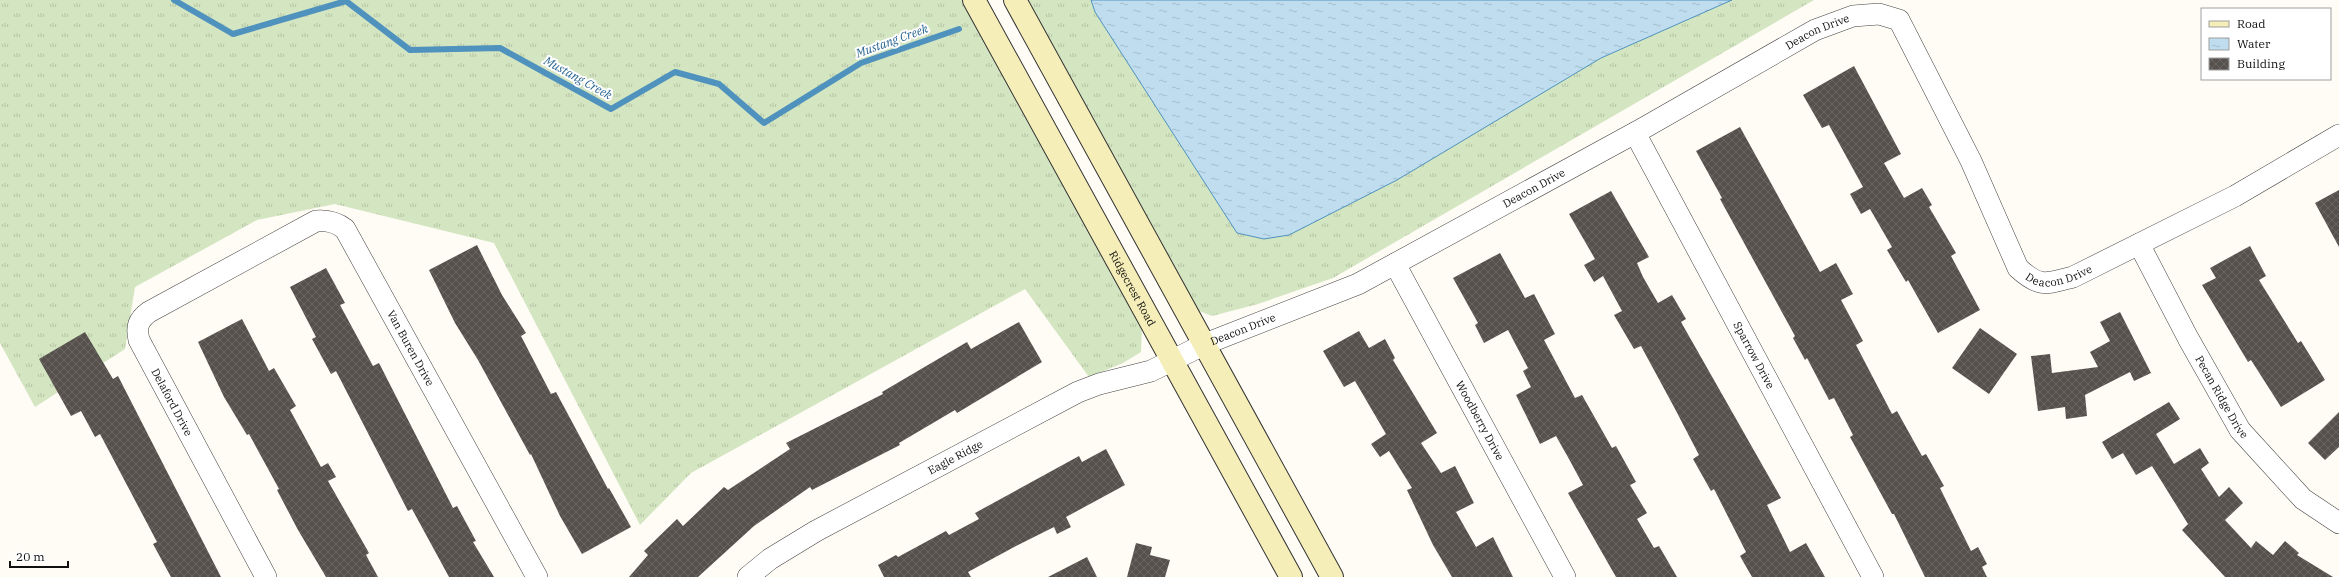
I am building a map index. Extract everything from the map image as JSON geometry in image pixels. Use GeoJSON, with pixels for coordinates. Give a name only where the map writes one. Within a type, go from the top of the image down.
{"type":"FeatureCollection","features":[{"type":"Feature","properties":{"kind":"main road","name":"Ridgecrest Road"},"geometry":{"type":"LineString","coordinates":[[974,0],[1174,361],[1291,577]]}},
{"type":"Feature","properties":{"kind":"main road"},"geometry":{"type":"LineString","coordinates":[[1015,0],[1332,577]]}},
{"type":"Feature","properties":{"kind":"street","name":"Deacon Drive"},"geometry":{"type":"LineString","coordinates":[[1174,361],[1205,344],[1358,284],[1635,133],[1815,30],[1853,16],[1879,14],[1899,20],[1971,161],[2018,268],[2032,281],[2049,284],[2073,277],[2235,196],[2339,135]]}},
{"type":"Feature","properties":{"kind":"street","name":"Sparrow Drive"},"geometry":{"type":"LineString","coordinates":[[1635,133],[1873,577]]}},
{"type":"Feature","properties":{"kind":"street","name":"Van Buren Drive"},"geometry":{"type":"LineString","coordinates":[[232,267],[316,221],[332,222],[345,229],[537,577]]}},
{"type":"Feature","properties":{"kind":"street","name":"Pecan Ridge Drive"},"geometry":{"type":"LineString","coordinates":[[2139,244],[2188,338],[2240,430],[2303,499],[2339,523]]}},
{"type":"Feature","properties":{"kind":"street","name":"Woodberry Drive"},"geometry":{"type":"LineString","coordinates":[[1395,264],[1565,577]]}},
{"type":"Feature","properties":{"kind":"street","name":"Delaford Drive"},"geometry":{"type":"LineString","coordinates":[[232,267],[149,312],[138,323],[136,330],[139,340],[266,577]]}},
{"type":"Feature","properties":{"kind":"street","name":"Eagle Ridge"},"geometry":{"type":"LineString","coordinates":[[748,577],[770,559],[816,531],[1078,392],[1099,384],[1151,370],[1174,361]]}},
{"type":"Feature","properties":{"kind":"green space"},"geometry":{"type":"Polygon","coordinates":[[[0,0],[963,0],[1142,327],[1141,352],[1123,363],[1089,377],[1025,289],[691,473],[640,525],[494,243],[335,204],[257,220],[135,287],[125,349],[35,407],[0,343],[0,0]]]}},
{"type":"Feature","properties":{"kind":"green space"},"geometry":{"type":"Polygon","coordinates":[[[1025,0],[1814,0],[1333,278],[1258,304],[1212,316],[1199,311],[1188,297],[1025,0]]]}},
{"type":"Feature","properties":{"kind":"water"},"geometry":{"type":"Polygon","coordinates":[[[1091,0],[1732,0],[1601,58],[1397,180],[1289,235],[1264,239],[1237,233],[1095,12],[1091,0]]]}},
{"type":"Feature","properties":{"kind":"building"},"geometry":{"type":"Polygon","coordinates":[[[1854,66],[1901,154],[1884,163],[1904,198],[1922,188],[1932,205],[1929,207],[1956,253],[1951,256],[1980,310],[1938,333],[1908,280],[1906,282],[1887,250],[1892,247],[1870,209],[1861,214],[1850,194],[1863,187],[1829,125],[1822,128],[1803,95],[1854,66]]]}},
{"type":"Feature","properties":{"kind":"building"},"geometry":{"type":"Polygon","coordinates":[[[1740,127],[1820,272],[1836,263],[1853,294],[1841,300],[1863,341],[1856,345],[1892,414],[1897,411],[1922,456],[1926,454],[1944,486],[1940,488],[1971,551],[1978,547],[1987,564],[1982,567],[1987,577],[1925,577],[1894,514],[1892,514],[1850,437],[1853,435],[1834,398],[1829,400],[1807,358],[1805,360],[1793,338],[1795,336],[1720,199],[1722,198],[1696,151],[1740,127]]]}},
{"type":"Feature","properties":{"kind":"building"},"geometry":{"type":"Polygon","coordinates":[[[2339,190],[2339,247],[2315,203],[2339,190]]]}},
{"type":"Feature","properties":{"kind":"building"},"geometry":{"type":"Polygon","coordinates":[[[1611,191],[1649,257],[1637,263],[1643,277],[1658,303],[1672,295],[1686,319],[1681,322],[1781,498],[1767,505],[1790,552],[1806,543],[1825,577],[1752,577],[1740,556],[1746,552],[1714,489],[1711,491],[1693,459],[1699,455],[1674,407],[1641,346],[1634,349],[1614,315],[1622,311],[1603,276],[1594,282],[1584,265],[1595,259],[1569,214],[1611,191]]]}},
{"type":"Feature","properties":{"kind":"building"},"geometry":{"type":"Polygon","coordinates":[[[477,245],[502,295],[526,333],[521,336],[551,394],[556,392],[608,489],[609,488],[631,527],[582,554],[560,516],[531,454],[530,455],[478,360],[455,323],[429,270],[477,245]]]}},
{"type":"Feature","properties":{"kind":"building"},"geometry":{"type":"Polygon","coordinates":[[[2250,246],[2266,276],[2259,280],[2298,343],[2301,341],[2325,380],[2281,407],[2251,360],[2248,362],[2202,285],[2216,278],[2210,268],[2250,246]]]}},
{"type":"Feature","properties":{"kind":"building"},"geometry":{"type":"Polygon","coordinates":[[[1500,253],[1525,298],[1534,294],[1555,334],[1544,340],[1575,398],[1582,395],[1612,448],[1616,446],[1636,482],[1630,485],[1647,513],[1637,519],[1654,548],[1659,546],[1677,577],[1616,577],[1568,493],[1583,485],[1569,459],[1556,436],[1540,444],[1516,395],[1531,387],[1523,371],[1528,368],[1508,330],[1484,343],[1475,325],[1478,323],[1453,278],[1500,253]]]}},
{"type":"Feature","properties":{"kind":"building"},"geometry":{"type":"Polygon","coordinates":[[[326,268],[345,303],[340,305],[373,366],[379,363],[453,508],[457,506],[476,541],[473,542],[494,577],[449,577],[412,509],[408,511],[336,371],[331,374],[312,339],[316,337],[290,287],[326,268]]]}},
{"type":"Feature","properties":{"kind":"building"},"geometry":{"type":"Polygon","coordinates":[[[2120,312],[2151,373],[2134,381],[2130,372],[2085,395],[2087,416],[2066,419],[2065,407],[2038,411],[2031,356],[2050,354],[2052,373],[2098,367],[2090,352],[2110,341],[2100,322],[2120,312]]]}},
{"type":"Feature","properties":{"kind":"building"},"geometry":{"type":"Polygon","coordinates":[[[242,319],[269,371],[274,368],[296,406],[290,410],[321,467],[328,463],[336,477],[328,481],[369,553],[366,555],[378,577],[326,577],[298,530],[277,490],[279,489],[249,434],[247,435],[224,397],[198,342],[242,319]]]}},
{"type":"Feature","properties":{"kind":"building"},"geometry":{"type":"Polygon","coordinates":[[[1019,322],[1042,362],[957,413],[955,410],[899,443],[900,445],[812,490],[810,487],[754,526],[698,577],[629,577],[648,555],[644,551],[677,519],[683,526],[724,487],[728,490],[790,449],[786,443],[883,394],[882,392],[967,342],[971,349],[1019,322]]]}},
{"type":"Feature","properties":{"kind":"building"},"geometry":{"type":"Polygon","coordinates":[[[1980,328],[2017,354],[1989,394],[1952,368],[1980,328]]]}},
{"type":"Feature","properties":{"kind":"building"},"geometry":{"type":"Polygon","coordinates":[[[1359,331],[1369,348],[1385,339],[1395,358],[1393,360],[1437,433],[1421,443],[1441,473],[1455,466],[1474,503],[1456,512],[1476,547],[1493,537],[1513,577],[1452,577],[1433,545],[1407,490],[1412,488],[1389,451],[1380,457],[1371,444],[1386,434],[1355,381],[1344,387],[1323,351],[1359,331]]]}},
{"type":"Feature","properties":{"kind":"building"},"geometry":{"type":"Polygon","coordinates":[[[85,332],[113,379],[118,376],[221,577],[171,577],[153,544],[157,542],[100,434],[95,437],[81,411],[71,416],[39,359],[85,332]]]}},
{"type":"Feature","properties":{"kind":"building"},"geometry":{"type":"Polygon","coordinates":[[[2169,402],[2180,419],[2156,434],[2174,464],[2200,448],[2209,463],[2201,469],[2219,497],[2229,487],[2243,503],[2225,520],[2251,548],[2256,541],[2273,555],[2285,541],[2299,553],[2297,555],[2333,577],[2225,577],[2182,530],[2188,524],[2152,466],[2136,475],[2123,453],[2112,459],[2102,442],[2169,402]]]}},
{"type":"Feature","properties":{"kind":"building"},"geometry":{"type":"Polygon","coordinates":[[[2339,412],[2339,447],[2325,460],[2308,443],[2339,412]]]}},
{"type":"Feature","properties":{"kind":"building"},"geometry":{"type":"Polygon","coordinates":[[[1106,449],[1125,485],[1066,517],[1071,527],[1057,534],[1054,527],[1016,546],[968,572],[971,577],[884,577],[878,565],[896,555],[898,557],[946,531],[949,535],[979,519],[975,513],[1079,456],[1082,462],[1106,449]]]}},
{"type":"Feature","properties":{"kind":"building"},"geometry":{"type":"Polygon","coordinates":[[[1136,543],[1152,547],[1150,555],[1170,560],[1165,577],[1127,577],[1136,543]]]}},
{"type":"Feature","properties":{"kind":"building"},"geometry":{"type":"Polygon","coordinates":[[[1087,557],[1097,577],[1048,577],[1087,557]]]}},
{"type":"Feature","properties":{"kind":"waterway","name":"Mustang Creek"},"geometry":{"type":"LineString","coordinates":[[174,0],[233,34],[346,1],[410,50],[500,48],[611,109],[675,72],[719,84],[764,123],[861,63],[959,29]]}}]}
